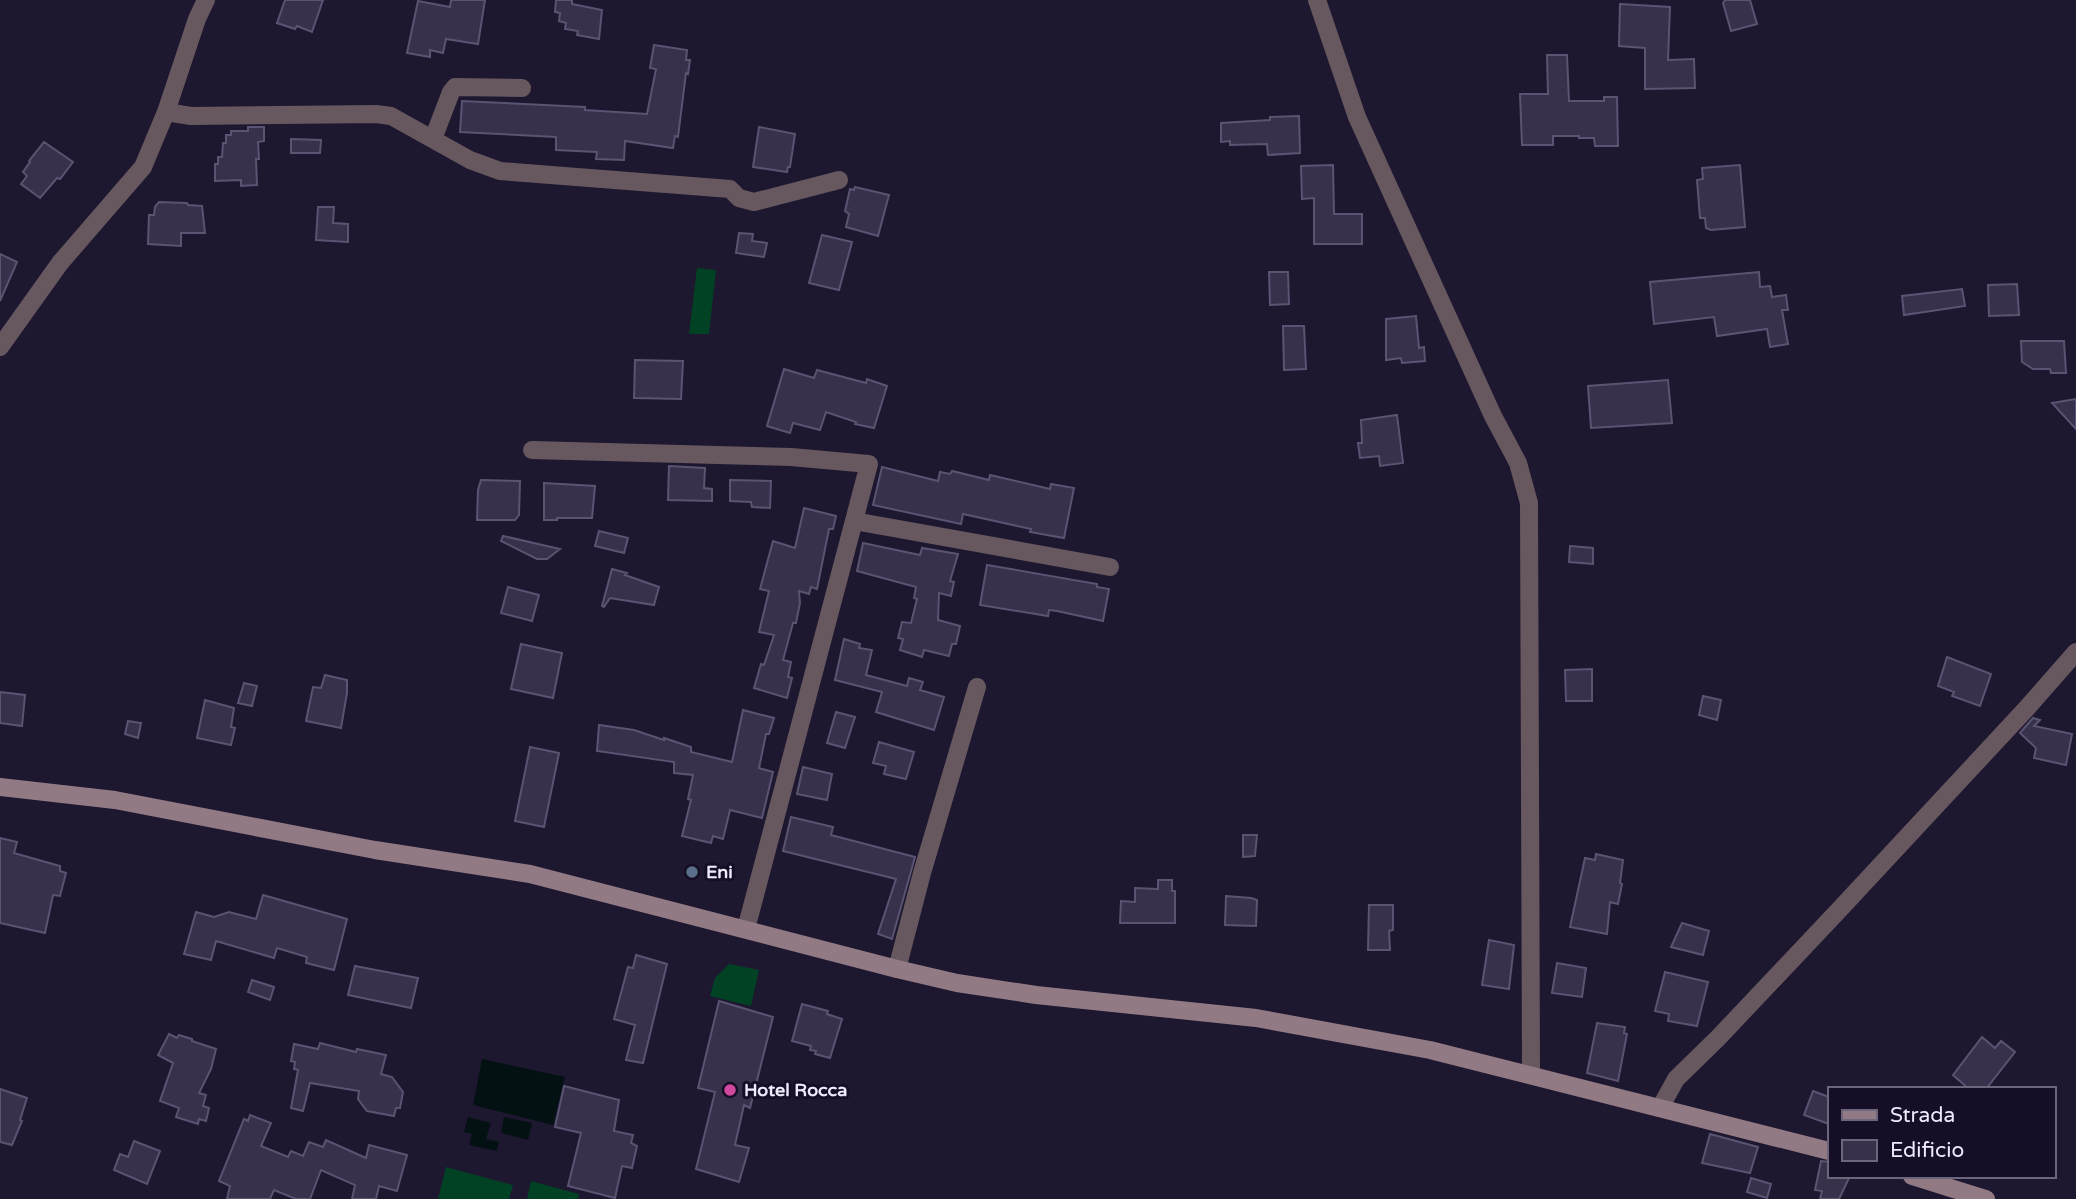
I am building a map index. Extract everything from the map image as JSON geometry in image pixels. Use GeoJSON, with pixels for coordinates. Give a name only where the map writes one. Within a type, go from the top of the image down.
{"type":"FeatureCollection","features":[{"type":"Feature","properties":{"kind":"main road"},"geometry":{"type":"LineString","coordinates":[[0,787],[115,800],[375,850],[530,874],[897,970],[957,983],[1036,995],[1255,1018],[1430,1050],[1828,1152]]}},
{"type":"Feature","properties":{"kind":"main road"},"geometry":{"type":"LineString","coordinates":[[1918,1178],[1986,1199]]}},
{"type":"Feature","properties":{"kind":"street"},"geometry":{"type":"LineString","coordinates":[[0,346],[60,263],[144,167],[206,0]]}},
{"type":"Feature","properties":{"kind":"street"},"geometry":{"type":"LineString","coordinates":[[1318,0],[1357,117],[1493,416],[1518,463],[1530,503],[1531,1075]]}},
{"type":"Feature","properties":{"kind":"street"},"geometry":{"type":"LineString","coordinates":[[433,139],[455,87],[522,88]]}},
{"type":"Feature","properties":{"kind":"street"},"geometry":{"type":"LineString","coordinates":[[166,111],[191,116],[391,116],[470,160],[500,171],[730,189],[738,198],[754,202],[839,180]]}},
{"type":"Feature","properties":{"kind":"street"},"geometry":{"type":"LineString","coordinates":[[531,450],[739,455],[869,464],[746,929]]}},
{"type":"Feature","properties":{"kind":"street"},"geometry":{"type":"LineString","coordinates":[[854,521],[1110,567]]}},
{"type":"Feature","properties":{"kind":"street"},"geometry":{"type":"LineString","coordinates":[[1660,1108],[1676,1079],[1903,843],[2076,652]]}},
{"type":"Feature","properties":{"kind":"street"},"geometry":{"type":"LineString","coordinates":[[897,970],[922,873],[977,687]]}},
{"type":"Feature","properties":{"kind":"green space"},"geometry":{"type":"Polygon","coordinates":[[[697,268],[716,270],[709,334],[689,334],[697,268]]]}},
{"type":"Feature","properties":{"kind":"green space"},"geometry":{"type":"Polygon","coordinates":[[[729,964],[759,970],[751,1006],[710,996],[715,978],[729,964]]]}},
{"type":"Feature","properties":{"kind":"green space"},"geometry":{"type":"Polygon","coordinates":[[[446,1167],[513,1185],[509,1199],[438,1199],[446,1167]]]}},
{"type":"Feature","properties":{"kind":"green space"},"geometry":{"type":"Polygon","coordinates":[[[531,1181],[579,1194],[578,1199],[527,1199],[531,1181]]]}},
{"type":"Feature","properties":{"kind":"shaded area"},"geometry":{"type":"Polygon","coordinates":[[[482,1059],[565,1077],[553,1125],[473,1105],[482,1059]]]}},
{"type":"Feature","properties":{"kind":"shaded area"},"geometry":{"type":"Polygon","coordinates":[[[468,1117],[491,1123],[486,1139],[499,1142],[497,1151],[469,1145],[472,1134],[464,1132],[468,1117]]]}},
{"type":"Feature","properties":{"kind":"shaded area"},"geometry":{"type":"Polygon","coordinates":[[[504,1117],[532,1123],[528,1140],[501,1133],[504,1117]]]}},
{"type":"Feature","properties":{"kind":"building"},"geometry":{"type":"Polygon","coordinates":[[[285,0],[323,0],[312,32],[277,23],[285,0]]]}},
{"type":"Feature","properties":{"kind":"building"},"geometry":{"type":"Polygon","coordinates":[[[451,0],[485,0],[478,44],[446,39],[443,53],[430,50],[430,57],[407,53],[418,1],[450,7],[451,0]]]}},
{"type":"Feature","properties":{"kind":"building"},"geometry":{"type":"Polygon","coordinates":[[[556,0],[572,0],[572,4],[602,10],[599,39],[577,35],[578,31],[565,29],[566,23],[559,21],[560,13],[555,12],[556,0]]]}},
{"type":"Feature","properties":{"kind":"building"},"geometry":{"type":"Polygon","coordinates":[[[1725,0],[1750,0],[1757,24],[1731,31],[1723,3],[1725,0]]]}},
{"type":"Feature","properties":{"kind":"building"},"geometry":{"type":"Polygon","coordinates":[[[1620,4],[1670,7],[1668,60],[1694,59],[1695,88],[1645,89],[1645,48],[1619,46],[1620,4]]]}},
{"type":"Feature","properties":{"kind":"building"},"geometry":{"type":"Polygon","coordinates":[[[654,45],[687,50],[686,60],[690,60],[678,137],[675,136],[673,148],[625,141],[624,160],[596,159],[597,152],[556,150],[556,137],[460,132],[462,101],[585,107],[585,110],[647,114],[656,69],[650,68],[654,45]]]}},
{"type":"Feature","properties":{"kind":"building"},"geometry":{"type":"Polygon","coordinates":[[[1547,55],[1567,55],[1569,101],[1604,101],[1604,97],[1617,97],[1618,146],[1595,146],[1594,138],[1579,136],[1553,136],[1553,145],[1522,145],[1520,94],[1548,94],[1547,55]]]}},
{"type":"Feature","properties":{"kind":"building"},"geometry":{"type":"Polygon","coordinates":[[[1299,116],[1300,153],[1268,155],[1267,144],[1230,145],[1230,141],[1221,142],[1221,123],[1299,116]]]}},
{"type":"Feature","properties":{"kind":"building"},"geometry":{"type":"Polygon","coordinates":[[[248,127],[264,127],[264,141],[258,142],[257,185],[241,186],[241,180],[215,181],[215,164],[218,164],[218,157],[222,157],[226,135],[231,135],[231,131],[248,131],[248,127]]]}},
{"type":"Feature","properties":{"kind":"building"},"geometry":{"type":"Polygon","coordinates":[[[759,127],[795,134],[787,172],[753,167],[759,127]]]}},
{"type":"Feature","properties":{"kind":"building"},"geometry":{"type":"Polygon","coordinates":[[[291,139],[321,140],[320,153],[291,153],[291,139]]]}},
{"type":"Feature","properties":{"kind":"building"},"geometry":{"type":"Polygon","coordinates":[[[44,142],[73,162],[40,198],[21,184],[27,176],[23,172],[29,161],[44,142]]]}},
{"type":"Feature","properties":{"kind":"building"},"geometry":{"type":"Polygon","coordinates":[[[1333,165],[1334,214],[1362,214],[1362,244],[1314,244],[1314,198],[1302,199],[1301,166],[1333,165]]]}},
{"type":"Feature","properties":{"kind":"building"},"geometry":{"type":"Polygon","coordinates":[[[1740,165],[1745,227],[1711,230],[1706,228],[1705,218],[1700,218],[1697,180],[1703,179],[1702,168],[1740,165]]]}},
{"type":"Feature","properties":{"kind":"building"},"geometry":{"type":"Polygon","coordinates":[[[855,187],[889,195],[878,236],[846,227],[849,214],[845,211],[850,189],[854,190],[855,187]]]}},
{"type":"Feature","properties":{"kind":"building"},"geometry":{"type":"Polygon","coordinates":[[[159,202],[202,206],[205,233],[181,233],[181,246],[148,244],[149,215],[154,215],[159,202]]]}},
{"type":"Feature","properties":{"kind":"building"},"geometry":{"type":"Polygon","coordinates":[[[318,207],[334,207],[333,223],[348,224],[348,242],[316,240],[318,207]]]}},
{"type":"Feature","properties":{"kind":"building"},"geometry":{"type":"Polygon","coordinates":[[[739,233],[753,234],[752,241],[767,243],[764,257],[736,253],[739,233]]]}},
{"type":"Feature","properties":{"kind":"building"},"geometry":{"type":"Polygon","coordinates":[[[822,235],[852,242],[839,290],[809,283],[822,235]]]}},
{"type":"Feature","properties":{"kind":"building"},"geometry":{"type":"Polygon","coordinates":[[[0,254],[17,262],[0,301],[0,254]]]}},
{"type":"Feature","properties":{"kind":"building"},"geometry":{"type":"Polygon","coordinates":[[[1269,272],[1288,272],[1289,304],[1270,305],[1269,272]]]}},
{"type":"Feature","properties":{"kind":"building"},"geometry":{"type":"Polygon","coordinates":[[[1759,272],[1760,287],[1770,286],[1772,297],[1786,295],[1788,310],[1782,310],[1788,344],[1770,347],[1767,329],[1717,336],[1714,317],[1654,324],[1650,282],[1759,272]]]}},
{"type":"Feature","properties":{"kind":"building"},"geometry":{"type":"Polygon","coordinates":[[[2017,284],[2019,315],[1989,316],[1988,285],[2017,284]]]}},
{"type":"Feature","properties":{"kind":"building"},"geometry":{"type":"Polygon","coordinates":[[[1962,289],[1965,306],[1904,315],[1902,296],[1962,289]]]}},
{"type":"Feature","properties":{"kind":"building"},"geometry":{"type":"Polygon","coordinates":[[[1416,316],[1419,348],[1424,347],[1425,361],[1402,363],[1401,358],[1386,360],[1386,319],[1416,316]]]}},
{"type":"Feature","properties":{"kind":"building"},"geometry":{"type":"Polygon","coordinates":[[[1283,326],[1304,326],[1306,369],[1284,370],[1283,326]]]}},
{"type":"Feature","properties":{"kind":"building"},"geometry":{"type":"Polygon","coordinates":[[[2021,341],[2064,341],[2066,373],[2033,369],[2022,362],[2021,341]]]}},
{"type":"Feature","properties":{"kind":"building"},"geometry":{"type":"Polygon","coordinates":[[[635,360],[683,361],[681,399],[634,398],[635,360]]]}},
{"type":"Feature","properties":{"kind":"building"},"geometry":{"type":"Polygon","coordinates":[[[784,369],[814,378],[817,370],[866,383],[867,379],[887,386],[874,428],[855,424],[856,422],[826,412],[820,430],[793,423],[790,433],[767,426],[784,369]]]}},
{"type":"Feature","properties":{"kind":"building"},"geometry":{"type":"Polygon","coordinates":[[[1668,380],[1672,423],[1591,428],[1588,386],[1668,380]]]}},
{"type":"Feature","properties":{"kind":"building"},"geometry":{"type":"Polygon","coordinates":[[[2076,399],[2076,429],[2052,403],[2076,399]]]}},
{"type":"Feature","properties":{"kind":"building"},"geometry":{"type":"Polygon","coordinates":[[[1397,415],[1403,463],[1380,466],[1379,456],[1360,458],[1358,443],[1362,443],[1361,420],[1397,415]]]}},
{"type":"Feature","properties":{"kind":"building"},"geometry":{"type":"Polygon","coordinates":[[[669,466],[705,468],[704,488],[712,489],[712,501],[668,500],[669,466]]]}},
{"type":"Feature","properties":{"kind":"building"},"geometry":{"type":"Polygon","coordinates":[[[882,467],[938,481],[940,472],[950,474],[952,471],[989,480],[990,475],[1050,489],[1051,484],[1074,488],[1064,538],[963,514],[961,524],[873,505],[882,467]]]}},
{"type":"Feature","properties":{"kind":"building"},"geometry":{"type":"Polygon","coordinates":[[[481,480],[520,481],[519,515],[515,520],[477,520],[481,480]]]}},
{"type":"Feature","properties":{"kind":"building"},"geometry":{"type":"Polygon","coordinates":[[[730,480],[771,481],[770,508],[752,507],[751,502],[730,501],[730,480]]]}},
{"type":"Feature","properties":{"kind":"building"},"geometry":{"type":"Polygon","coordinates":[[[544,483],[595,486],[592,518],[544,520],[544,483]]]}},
{"type":"Feature","properties":{"kind":"building"},"geometry":{"type":"Polygon","coordinates":[[[804,508],[836,516],[833,529],[829,529],[817,589],[811,587],[809,594],[799,591],[800,603],[796,623],[793,623],[783,660],[791,662],[788,677],[792,678],[787,698],[754,688],[774,635],[759,632],[769,591],[760,589],[773,541],[795,548],[804,508]]]}},
{"type":"Feature","properties":{"kind":"building"},"geometry":{"type":"Polygon","coordinates":[[[599,531],[628,538],[624,553],[595,546],[599,531]]]}},
{"type":"Feature","properties":{"kind":"building"},"geometry":{"type":"Polygon","coordinates":[[[503,536],[560,549],[547,559],[537,559],[501,541],[503,536]]]}},
{"type":"Feature","properties":{"kind":"building"},"geometry":{"type":"Polygon","coordinates":[[[863,543],[920,555],[922,548],[958,554],[950,581],[954,582],[951,596],[939,593],[938,620],[960,626],[956,644],[952,644],[949,656],[924,650],[922,657],[900,650],[903,639],[898,638],[902,622],[911,623],[917,599],[914,598],[916,587],[857,571],[863,543]]]}},
{"type":"Feature","properties":{"kind":"building"},"geometry":{"type":"Polygon","coordinates":[[[1570,546],[1593,548],[1593,564],[1569,562],[1570,546]]]}},
{"type":"Feature","properties":{"kind":"building"},"geometry":{"type":"Polygon","coordinates":[[[987,565],[1097,584],[1097,587],[1109,589],[1103,621],[1057,611],[1049,610],[1048,616],[980,605],[987,565]]]}},
{"type":"Feature","properties":{"kind":"building"},"geometry":{"type":"Polygon","coordinates":[[[612,569],[659,587],[654,605],[610,598],[604,607],[602,606],[612,569]]]}},
{"type":"Feature","properties":{"kind":"building"},"geometry":{"type":"Polygon","coordinates":[[[508,587],[539,595],[532,621],[501,613],[508,587]]]}},
{"type":"Feature","properties":{"kind":"building"},"geometry":{"type":"Polygon","coordinates":[[[844,639],[860,644],[859,648],[872,650],[866,675],[907,686],[909,678],[923,682],[920,690],[944,697],[934,730],[876,712],[882,692],[835,680],[844,639]]]}},
{"type":"Feature","properties":{"kind":"building"},"geometry":{"type":"Polygon","coordinates":[[[521,644],[562,653],[553,698],[511,689],[521,644]]]}},
{"type":"Feature","properties":{"kind":"building"},"geometry":{"type":"Polygon","coordinates":[[[1947,657],[1991,674],[1980,706],[1952,696],[1954,692],[1938,686],[1947,657]]]}},
{"type":"Feature","properties":{"kind":"building"},"geometry":{"type":"Polygon","coordinates":[[[1592,669],[1592,701],[1566,701],[1565,670],[1592,669]]]}},
{"type":"Feature","properties":{"kind":"building"},"geometry":{"type":"Polygon","coordinates":[[[325,675],[347,680],[341,728],[306,721],[313,687],[321,688],[325,675]]]}},
{"type":"Feature","properties":{"kind":"building"},"geometry":{"type":"Polygon","coordinates":[[[244,683],[257,686],[252,706],[238,703],[244,683]]]}},
{"type":"Feature","properties":{"kind":"building"},"geometry":{"type":"Polygon","coordinates":[[[0,692],[25,695],[22,726],[0,723],[0,692]]]}},
{"type":"Feature","properties":{"kind":"building"},"geometry":{"type":"Polygon","coordinates":[[[1703,696],[1721,700],[1717,720],[1699,715],[1703,696]]]}},
{"type":"Feature","properties":{"kind":"building"},"geometry":{"type":"Polygon","coordinates":[[[205,700],[234,708],[231,727],[235,728],[231,745],[197,738],[205,700]]]}},
{"type":"Feature","properties":{"kind":"building"},"geometry":{"type":"Polygon","coordinates":[[[743,710],[774,718],[769,734],[766,734],[759,768],[773,772],[762,818],[730,810],[723,839],[713,836],[711,843],[682,836],[691,800],[688,799],[693,775],[674,773],[674,762],[597,751],[599,725],[664,738],[691,747],[691,752],[732,762],[743,710]]]}},
{"type":"Feature","properties":{"kind":"building"},"geometry":{"type":"Polygon","coordinates":[[[836,712],[855,717],[845,748],[827,743],[836,712]]]}},
{"type":"Feature","properties":{"kind":"building"},"geometry":{"type":"Polygon","coordinates":[[[2033,718],[2040,720],[2034,726],[2072,734],[2066,765],[2034,758],[2036,748],[2020,733],[2033,718]]]}},
{"type":"Feature","properties":{"kind":"building"},"geometry":{"type":"Polygon","coordinates":[[[128,721],[141,723],[138,738],[125,734],[128,721]]]}},
{"type":"Feature","properties":{"kind":"building"},"geometry":{"type":"Polygon","coordinates":[[[879,742],[914,752],[906,779],[884,774],[886,766],[873,763],[879,742]]]}},
{"type":"Feature","properties":{"kind":"building"},"geometry":{"type":"Polygon","coordinates":[[[530,747],[559,753],[544,827],[515,821],[530,747]]]}},
{"type":"Feature","properties":{"kind":"building"},"geometry":{"type":"Polygon","coordinates":[[[803,767],[832,774],[827,800],[797,794],[803,767]]]}},
{"type":"Feature","properties":{"kind":"building"},"geometry":{"type":"Polygon","coordinates":[[[791,817],[833,827],[831,835],[915,857],[892,939],[878,934],[896,879],[783,851],[791,817]]]}},
{"type":"Feature","properties":{"kind":"building"},"geometry":{"type":"Polygon","coordinates":[[[1243,835],[1257,835],[1255,856],[1243,857],[1243,835]]]}},
{"type":"Feature","properties":{"kind":"building"},"geometry":{"type":"Polygon","coordinates":[[[0,838],[17,842],[14,853],[60,866],[60,871],[66,873],[60,896],[53,895],[45,933],[0,923],[0,838]]]}},
{"type":"Feature","properties":{"kind":"building"},"geometry":{"type":"Polygon","coordinates":[[[1596,854],[1623,860],[1618,904],[1610,902],[1607,934],[1570,927],[1585,858],[1595,860],[1596,854]]]}},
{"type":"Feature","properties":{"kind":"building"},"geometry":{"type":"Polygon","coordinates":[[[1158,880],[1172,880],[1172,891],[1175,891],[1175,923],[1120,923],[1121,901],[1135,902],[1135,888],[1158,889],[1158,880]]]}},
{"type":"Feature","properties":{"kind":"building"},"geometry":{"type":"Polygon","coordinates":[[[263,895],[347,919],[334,970],[306,963],[307,957],[277,948],[274,958],[216,941],[211,960],[184,954],[196,912],[214,917],[229,912],[256,919],[263,895]]]}},
{"type":"Feature","properties":{"kind":"building"},"geometry":{"type":"Polygon","coordinates":[[[1226,896],[1257,900],[1256,926],[1225,925],[1226,896]]]}},
{"type":"Feature","properties":{"kind":"building"},"geometry":{"type":"Polygon","coordinates":[[[1369,905],[1393,905],[1393,930],[1389,931],[1390,950],[1368,950],[1369,905]]]}},
{"type":"Feature","properties":{"kind":"building"},"geometry":{"type":"Polygon","coordinates":[[[1682,923],[1709,931],[1703,955],[1671,947],[1682,923]]]}},
{"type":"Feature","properties":{"kind":"building"},"geometry":{"type":"Polygon","coordinates":[[[1489,940],[1514,945],[1509,989],[1482,985],[1489,940]]]}},
{"type":"Feature","properties":{"kind":"building"},"geometry":{"type":"Polygon","coordinates":[[[636,955],[667,964],[643,1063],[626,1060],[635,1025],[614,1019],[628,967],[633,968],[636,955]]]}},
{"type":"Feature","properties":{"kind":"building"},"geometry":{"type":"Polygon","coordinates":[[[1557,963],[1586,968],[1582,997],[1552,993],[1557,963]]]}},
{"type":"Feature","properties":{"kind":"building"},"geometry":{"type":"Polygon","coordinates":[[[355,966],[418,978],[411,1008],[348,995],[355,966]]]}},
{"type":"Feature","properties":{"kind":"building"},"geometry":{"type":"Polygon","coordinates":[[[1665,972],[1708,982],[1697,1026],[1668,1021],[1669,1014],[1655,1011],[1665,972]]]}},
{"type":"Feature","properties":{"kind":"building"},"geometry":{"type":"Polygon","coordinates":[[[252,980],[274,987],[270,1000],[248,992],[252,980]]]}},
{"type":"Feature","properties":{"kind":"building","name":"Hotel Rocca"},"geometry":{"type":"Polygon","coordinates":[[[719,1001],[773,1017],[750,1108],[744,1105],[735,1145],[749,1148],[739,1182],[696,1169],[715,1092],[698,1088],[719,1001]]]}},
{"type":"Feature","properties":{"kind":"building"},"geometry":{"type":"Polygon","coordinates":[[[802,1004],[828,1011],[827,1014],[842,1019],[830,1058],[815,1054],[816,1051],[810,1050],[811,1046],[792,1041],[802,1004]]]}},
{"type":"Feature","properties":{"kind":"building"},"geometry":{"type":"Polygon","coordinates":[[[1597,1023],[1625,1027],[1624,1033],[1627,1034],[1618,1081],[1587,1073],[1597,1023]]]}},
{"type":"Feature","properties":{"kind":"building"},"geometry":{"type":"Polygon","coordinates":[[[169,1034],[177,1038],[179,1035],[192,1039],[216,1049],[211,1069],[199,1093],[206,1095],[203,1106],[209,1108],[206,1121],[199,1119],[198,1124],[176,1117],[179,1108],[160,1101],[173,1063],[158,1055],[169,1034]]]}},
{"type":"Feature","properties":{"kind":"building"},"geometry":{"type":"Polygon","coordinates":[[[1982,1037],[1995,1048],[2001,1041],[2015,1052],[1988,1087],[1967,1087],[1953,1075],[1982,1037]]]}},
{"type":"Feature","properties":{"kind":"building"},"geometry":{"type":"Polygon","coordinates":[[[320,1043],[356,1052],[357,1049],[386,1055],[381,1074],[392,1077],[403,1092],[400,1108],[396,1108],[394,1116],[367,1111],[358,1099],[359,1091],[310,1083],[303,1111],[291,1108],[298,1070],[294,1069],[295,1062],[291,1061],[294,1044],[318,1049],[320,1043]]]}},
{"type":"Feature","properties":{"kind":"building"},"geometry":{"type":"Polygon","coordinates":[[[564,1086],[619,1100],[614,1131],[633,1135],[631,1143],[637,1146],[632,1168],[622,1166],[615,1198],[568,1186],[581,1133],[555,1127],[564,1086]]]}},
{"type":"Feature","properties":{"kind":"building"},"geometry":{"type":"Polygon","coordinates":[[[0,1089],[27,1098],[20,1120],[22,1121],[12,1145],[0,1142],[0,1089]]]}},
{"type":"Feature","properties":{"kind":"building"},"geometry":{"type":"Polygon","coordinates":[[[1813,1091],[1828,1097],[1828,1124],[1804,1115],[1813,1091]]]}},
{"type":"Feature","properties":{"kind":"building"},"geometry":{"type":"Polygon","coordinates":[[[250,1115],[271,1123],[261,1146],[288,1157],[291,1151],[303,1156],[309,1142],[323,1147],[326,1140],[366,1158],[369,1145],[407,1155],[397,1191],[379,1186],[376,1199],[352,1199],[355,1185],[321,1170],[310,1199],[296,1199],[274,1190],[270,1199],[227,1199],[230,1186],[219,1181],[244,1119],[248,1121],[250,1115]]]}},
{"type":"Feature","properties":{"kind":"building"},"geometry":{"type":"Polygon","coordinates":[[[1710,1134],[1758,1147],[1750,1173],[1702,1163],[1710,1134]]]}},
{"type":"Feature","properties":{"kind":"building"},"geometry":{"type":"Polygon","coordinates":[[[134,1141],[160,1151],[147,1184],[114,1170],[120,1154],[128,1157],[134,1141]]]}},
{"type":"Feature","properties":{"kind":"building"},"geometry":{"type":"Polygon","coordinates":[[[1821,1161],[1828,1162],[1828,1178],[1849,1178],[1839,1199],[1820,1199],[1822,1191],[1815,1190],[1821,1161]]]}},
{"type":"Feature","properties":{"kind":"building"},"geometry":{"type":"Polygon","coordinates":[[[1751,1178],[1771,1184],[1767,1198],[1747,1192],[1751,1178]]]}},
{"type":"Feature","properties":{"kind":"place","name":"Eni"},"geometry":{"type":"Point","coordinates":[692,872]}},
{"type":"Feature","properties":{"kind":"place","name":"Hotel Rocca"},"geometry":{"type":"Point","coordinates":[730,1090]}}]}
